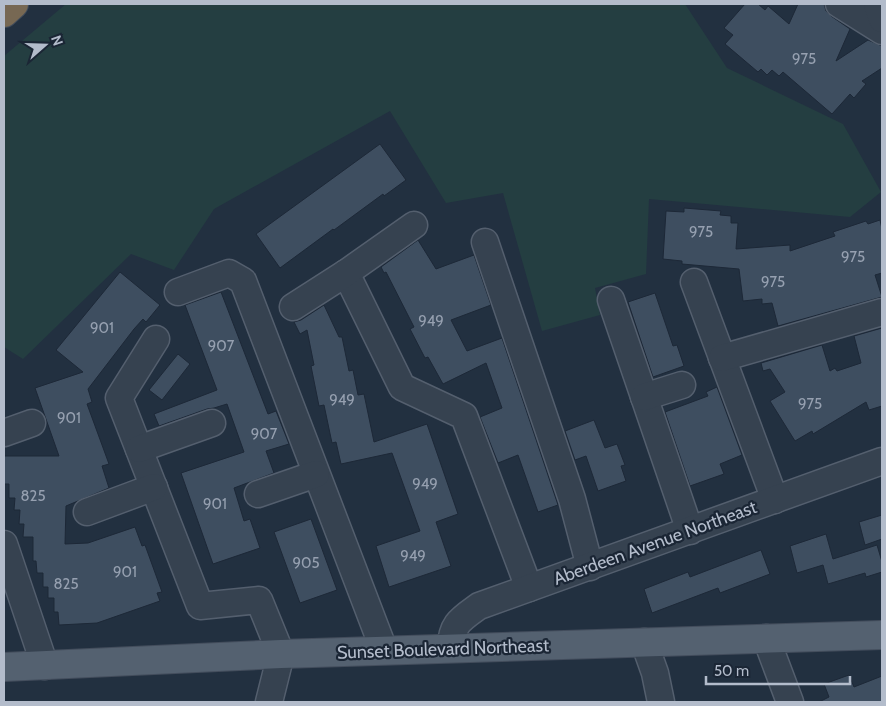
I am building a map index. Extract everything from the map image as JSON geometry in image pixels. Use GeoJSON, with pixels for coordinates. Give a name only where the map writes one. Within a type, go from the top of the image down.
{"type":"FeatureCollection","features":[{"type":"Feature","properties":{"kind":"highway"},"geometry":{"type":"LineString","coordinates":[[4,13],[14,4]]}},
{"type":"Feature","properties":{"kind":"main road","name":"Sunset Boulevard Northeast"},"geometry":{"type":"LineString","coordinates":[[4,667],[384,650],[882,635]]}},
{"type":"Feature","properties":{"kind":"street"},"geometry":{"type":"LineString","coordinates":[[839,4],[882,32]]}},
{"type":"Feature","properties":{"kind":"street"},"geometry":{"type":"LineString","coordinates":[[877,4],[882,19]]}},
{"type":"Feature","properties":{"kind":"street"},"geometry":{"type":"LineString","coordinates":[[293,307],[414,226]]}},
{"type":"Feature","properties":{"kind":"street"},"geometry":{"type":"LineString","coordinates":[[485,242],[572,498],[590,567]]}},
{"type":"Feature","properties":{"kind":"street"},"geometry":{"type":"LineString","coordinates":[[178,292],[229,273],[242,281],[384,650]]}},
{"type":"Feature","properties":{"kind":"street"},"geometry":{"type":"LineString","coordinates":[[346,273],[402,387],[464,416],[529,588]]}},
{"type":"Feature","properties":{"kind":"street"},"geometry":{"type":"LineString","coordinates":[[694,282],[775,500]]}},
{"type":"Feature","properties":{"kind":"street"},"geometry":{"type":"LineString","coordinates":[[611,300],[690,531]]}},
{"type":"Feature","properties":{"kind":"street"},"geometry":{"type":"LineString","coordinates":[[722,358],[882,312]]}},
{"type":"Feature","properties":{"kind":"street"},"geometry":{"type":"LineString","coordinates":[[156,339],[119,398],[200,606],[259,600],[280,654],[269,702]]}},
{"type":"Feature","properties":{"kind":"street"},"geometry":{"type":"LineString","coordinates":[[644,397],[682,385]]}},
{"type":"Feature","properties":{"kind":"street"},"geometry":{"type":"LineString","coordinates":[[4,433],[32,423]]}},
{"type":"Feature","properties":{"kind":"street"},"geometry":{"type":"LineString","coordinates":[[139,450],[212,423]]}},
{"type":"Feature","properties":{"kind":"street","name":"Aberdeen Avenue Northeast"},"geometry":{"type":"LineString","coordinates":[[451,648],[451,634],[458,621],[479,606],[882,461]]}},
{"type":"Feature","properties":{"kind":"street"},"geometry":{"type":"LineString","coordinates":[[258,494],[316,474]]}},
{"type":"Feature","properties":{"kind":"street"},"geometry":{"type":"LineString","coordinates":[[87,512],[154,487]]}},
{"type":"Feature","properties":{"kind":"street"},"geometry":{"type":"LineString","coordinates":[[4,544],[44,666]]}},
{"type":"Feature","properties":{"kind":"street"},"geometry":{"type":"LineString","coordinates":[[766,638],[790,702]]}},
{"type":"Feature","properties":{"kind":"street"},"geometry":{"type":"LineString","coordinates":[[644,642],[655,673],[661,702]]}},
{"type":"Feature","properties":{"kind":"green space"},"geometry":{"type":"Polygon","coordinates":[[[66,4],[685,4],[727,68],[843,124],[881,192],[850,217],[649,199],[646,274],[595,288],[600,315],[542,331],[503,193],[446,203],[390,111],[214,209],[174,270],[131,254],[23,359],[4,347],[4,56],[66,4]]]}},
{"type":"Feature","properties":{"kind":"building"},"geometry":{"type":"Polygon","coordinates":[[[745,4],[758,4],[765,10],[768,6],[789,24],[798,4],[824,4],[826,11],[831,16],[850,29],[836,61],[868,40],[882,46],[882,68],[862,81],[866,84],[854,98],[850,94],[832,114],[783,72],[779,76],[772,70],[767,75],[761,69],[758,72],[725,44],[733,35],[724,28],[745,4]]]}},
{"type":"Feature","properties":{"kind":"building"},"geometry":{"type":"Polygon","coordinates":[[[380,144],[406,180],[384,196],[383,194],[280,268],[256,234],[380,144]]]}},
{"type":"Feature","properties":{"kind":"building"},"geometry":{"type":"Polygon","coordinates":[[[684,208],[721,211],[720,215],[731,216],[731,223],[738,223],[736,249],[790,245],[790,251],[835,236],[833,232],[866,221],[868,224],[880,220],[882,229],[882,273],[875,275],[882,297],[778,326],[772,303],[762,304],[762,299],[743,301],[739,269],[682,264],[682,261],[663,259],[666,211],[684,212],[684,208]]]}},
{"type":"Feature","properties":{"kind":"building"},"geometry":{"type":"Polygon","coordinates":[[[418,240],[436,269],[474,255],[491,305],[451,320],[467,351],[502,338],[558,505],[538,512],[518,455],[498,463],[480,417],[502,408],[486,363],[443,384],[428,357],[425,358],[410,329],[414,327],[386,272],[384,273],[381,267],[418,240]]]}},
{"type":"Feature","properties":{"kind":"building"},"geometry":{"type":"Polygon","coordinates":[[[120,272],[160,305],[146,322],[143,319],[134,329],[88,389],[92,402],[87,404],[109,464],[102,466],[109,488],[66,506],[65,544],[88,543],[135,527],[142,546],[145,545],[162,592],[157,593],[160,601],[97,623],[59,625],[58,612],[54,612],[54,598],[48,598],[48,587],[43,587],[43,573],[37,573],[36,561],[33,561],[33,537],[23,537],[24,524],[19,524],[20,510],[14,510],[15,498],[9,498],[9,484],[4,484],[4,456],[59,456],[35,388],[83,372],[56,350],[120,272]]]}},
{"type":"Feature","properties":{"kind":"building"},"geometry":{"type":"Polygon","coordinates":[[[221,292],[268,414],[276,411],[289,444],[266,451],[274,473],[234,488],[244,521],[250,519],[260,548],[213,564],[181,473],[244,452],[227,404],[159,426],[154,414],[217,390],[185,305],[221,292]]]}},
{"type":"Feature","properties":{"kind":"building"},"geometry":{"type":"Polygon","coordinates":[[[655,293],[673,346],[677,345],[684,366],[653,377],[628,302],[655,293]]]}},
{"type":"Feature","properties":{"kind":"building"},"geometry":{"type":"Polygon","coordinates":[[[324,305],[339,337],[342,337],[349,371],[353,370],[358,395],[364,394],[374,442],[427,424],[458,514],[436,522],[451,566],[389,587],[376,546],[420,531],[392,453],[341,464],[336,442],[332,443],[324,405],[319,406],[311,366],[314,365],[307,330],[300,334],[294,322],[301,320],[324,305]]]}},
{"type":"Feature","properties":{"kind":"building"},"geometry":{"type":"Polygon","coordinates":[[[882,328],[882,406],[869,410],[866,402],[813,434],[812,431],[795,441],[770,401],[785,392],[770,369],[763,371],[761,363],[822,345],[830,371],[835,368],[837,371],[861,363],[854,336],[882,328]]]}},
{"type":"Feature","properties":{"kind":"building"},"geometry":{"type":"Polygon","coordinates":[[[178,354],[190,364],[162,400],[149,390],[178,354]]]}},
{"type":"Feature","properties":{"kind":"building"},"geometry":{"type":"Polygon","coordinates":[[[717,387],[742,455],[720,464],[724,474],[690,486],[665,412],[708,396],[706,392],[717,387]]]}},
{"type":"Feature","properties":{"kind":"building"},"geometry":{"type":"Polygon","coordinates":[[[594,420],[605,448],[617,444],[625,465],[621,466],[626,481],[598,491],[586,456],[575,460],[565,431],[594,420]]]}},
{"type":"Feature","properties":{"kind":"building"},"geometry":{"type":"Polygon","coordinates":[[[882,515],[882,539],[865,545],[859,522],[882,515]]]}},
{"type":"Feature","properties":{"kind":"building"},"geometry":{"type":"Polygon","coordinates":[[[311,519],[337,590],[300,603],[274,532],[311,519]]]}},
{"type":"Feature","properties":{"kind":"building"},"geometry":{"type":"Polygon","coordinates":[[[826,534],[833,559],[877,545],[882,562],[882,572],[866,577],[865,573],[828,584],[823,565],[797,573],[790,546],[826,534]]]}},
{"type":"Feature","properties":{"kind":"building"},"geometry":{"type":"Polygon","coordinates":[[[761,550],[770,574],[720,593],[718,588],[652,613],[644,589],[688,572],[690,577],[761,550]]]}},
{"type":"Feature","properties":{"kind":"building"},"geometry":{"type":"Polygon","coordinates":[[[849,675],[854,687],[882,676],[882,702],[819,702],[829,697],[824,684],[849,675]]]}}]}
